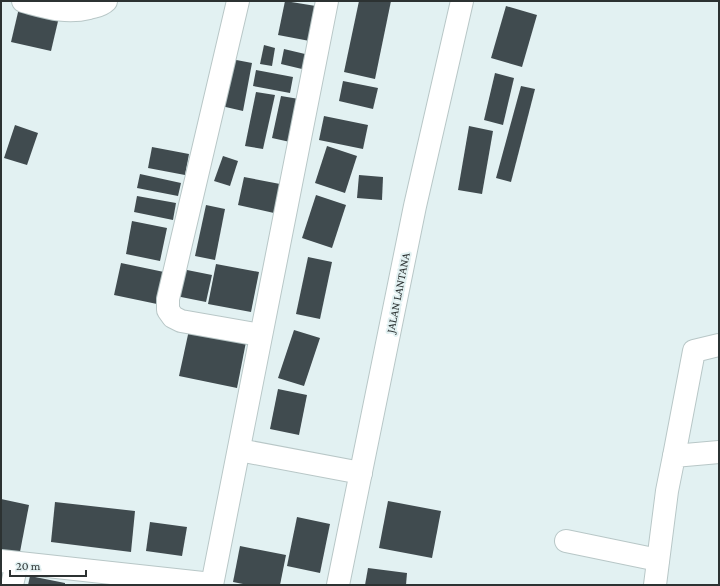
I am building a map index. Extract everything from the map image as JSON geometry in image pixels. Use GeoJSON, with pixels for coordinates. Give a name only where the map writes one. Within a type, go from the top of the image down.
{"type":"FeatureCollection","features":[{"type":"Feature","properties":{"kind":"street"},"geometry":{"type":"LineString","coordinates":[[23,1],[60,11],[70,12],[102,5],[106,1]]}},
{"type":"Feature","properties":{"kind":"street"},"geometry":{"type":"LineString","coordinates":[[238,1],[168,299],[168,310],[173,317],[181,320],[260,335]]}},
{"type":"Feature","properties":{"kind":"street"},"geometry":{"type":"LineString","coordinates":[[12,585],[9,562],[122,580],[212,584],[327,1]]}},
{"type":"Feature","properties":{"kind":"street","name":"JALAN LANTANA"},"geometry":{"type":"LineString","coordinates":[[338,585],[415,206],[462,1]]}},
{"type":"Feature","properties":{"kind":"street"},"geometry":{"type":"LineString","coordinates":[[655,585],[667,491],[694,351],[719,345]]}},
{"type":"Feature","properties":{"kind":"street"},"geometry":{"type":"LineString","coordinates":[[239,450],[361,473]]}},
{"type":"Feature","properties":{"kind":"street"},"geometry":{"type":"LineString","coordinates":[[674,456],[719,452]]}},
{"type":"Feature","properties":{"kind":"street"},"geometry":{"type":"LineString","coordinates":[[566,541],[658,560]]}},
{"type":"Feature","properties":{"kind":"building"},"geometry":{"type":"Polygon","coordinates":[[[285,1],[322,7],[315,42],[278,35],[285,1]]]}},
{"type":"Feature","properties":{"kind":"building"},"geometry":{"type":"Polygon","coordinates":[[[359,1],[391,1],[375,79],[344,72],[359,1]]]}},
{"type":"Feature","properties":{"kind":"building"},"geometry":{"type":"Polygon","coordinates":[[[506,6],[537,15],[522,67],[491,58],[506,6]]]}},
{"type":"Feature","properties":{"kind":"building"},"geometry":{"type":"Polygon","coordinates":[[[19,8],[59,17],[51,51],[11,42],[19,8]]]}},
{"type":"Feature","properties":{"kind":"building"},"geometry":{"type":"Polygon","coordinates":[[[264,45],[275,48],[272,66],[260,64],[264,45]]]}},
{"type":"Feature","properties":{"kind":"building"},"geometry":{"type":"Polygon","coordinates":[[[284,49],[305,54],[302,69],[281,64],[284,49]]]}},
{"type":"Feature","properties":{"kind":"building"},"geometry":{"type":"Polygon","coordinates":[[[226,58],[252,63],[243,111],[217,105],[226,58]]]}},
{"type":"Feature","properties":{"kind":"building"},"geometry":{"type":"Polygon","coordinates":[[[256,70],[293,77],[290,93],[253,86],[256,70]]]}},
{"type":"Feature","properties":{"kind":"building"},"geometry":{"type":"Polygon","coordinates":[[[495,73],[514,78],[503,125],[484,120],[495,73]]]}},
{"type":"Feature","properties":{"kind":"building"},"geometry":{"type":"Polygon","coordinates":[[[343,81],[378,88],[373,109],[339,101],[343,81]]]}},
{"type":"Feature","properties":{"kind":"building"},"geometry":{"type":"Polygon","coordinates":[[[521,86],[535,89],[511,182],[496,178],[521,86]]]}},
{"type":"Feature","properties":{"kind":"building"},"geometry":{"type":"Polygon","coordinates":[[[256,92],[275,95],[263,149],[245,146],[256,92]]]}},
{"type":"Feature","properties":{"kind":"building"},"geometry":{"type":"Polygon","coordinates":[[[281,96],[299,99],[290,142],[272,138],[281,96]]]}},
{"type":"Feature","properties":{"kind":"building"},"geometry":{"type":"Polygon","coordinates":[[[324,116],[368,125],[363,149],[319,140],[324,116]]]}},
{"type":"Feature","properties":{"kind":"building"},"geometry":{"type":"Polygon","coordinates":[[[15,125],[38,133],[27,165],[4,158],[15,125]]]}},
{"type":"Feature","properties":{"kind":"building"},"geometry":{"type":"Polygon","coordinates":[[[469,126],[493,131],[482,194],[458,190],[469,126]]]}},
{"type":"Feature","properties":{"kind":"building"},"geometry":{"type":"Polygon","coordinates":[[[327,146],[357,156],[345,193],[315,183],[327,146]]]}},
{"type":"Feature","properties":{"kind":"building"},"geometry":{"type":"Polygon","coordinates":[[[152,147],[189,154],[185,175],[148,168],[152,147]]]}},
{"type":"Feature","properties":{"kind":"building"},"geometry":{"type":"Polygon","coordinates":[[[223,156],[238,161],[230,186],[214,181],[223,156]]]}},
{"type":"Feature","properties":{"kind":"building"},"geometry":{"type":"Polygon","coordinates":[[[140,174],[181,183],[178,196],[137,188],[140,174]]]}},
{"type":"Feature","properties":{"kind":"building"},"geometry":{"type":"Polygon","coordinates":[[[359,175],[383,177],[382,200],[357,198],[359,175]]]}},
{"type":"Feature","properties":{"kind":"building"},"geometry":{"type":"Polygon","coordinates":[[[244,177],[280,184],[274,213],[238,205],[244,177]]]}},
{"type":"Feature","properties":{"kind":"building"},"geometry":{"type":"Polygon","coordinates":[[[316,195],[346,205],[332,248],[302,238],[316,195]]]}},
{"type":"Feature","properties":{"kind":"building"},"geometry":{"type":"Polygon","coordinates":[[[137,196],[176,203],[173,220],[134,212],[137,196]]]}},
{"type":"Feature","properties":{"kind":"building"},"geometry":{"type":"Polygon","coordinates":[[[206,205],[225,209],[215,260],[195,256],[206,205]]]}},
{"type":"Feature","properties":{"kind":"building"},"geometry":{"type":"Polygon","coordinates":[[[132,221],[167,228],[160,261],[126,254],[132,221]]]}},
{"type":"Feature","properties":{"kind":"building"},"geometry":{"type":"Polygon","coordinates":[[[308,257],[332,262],[320,319],[296,314],[308,257]]]}},
{"type":"Feature","properties":{"kind":"building"},"geometry":{"type":"Polygon","coordinates":[[[121,263],[164,272],[157,304],[114,295],[121,263]]]}},
{"type":"Feature","properties":{"kind":"building"},"geometry":{"type":"Polygon","coordinates":[[[216,264],[259,272],[251,312],[208,304],[216,264]]]}},
{"type":"Feature","properties":{"kind":"building"},"geometry":{"type":"Polygon","coordinates":[[[177,268],[212,275],[206,302],[171,295],[177,268]]]}},
{"type":"Feature","properties":{"kind":"building"},"geometry":{"type":"Polygon","coordinates":[[[189,330],[246,342],[237,388],[179,376],[189,330]]]}},
{"type":"Feature","properties":{"kind":"building"},"geometry":{"type":"Polygon","coordinates":[[[294,330],[320,338],[304,386],[278,378],[294,330]]]}},
{"type":"Feature","properties":{"kind":"building"},"geometry":{"type":"Polygon","coordinates":[[[278,389],[307,395],[299,435],[270,429],[278,389]]]}},
{"type":"Feature","properties":{"kind":"building"},"geometry":{"type":"Polygon","coordinates":[[[1,499],[29,505],[19,557],[1,554],[1,499]]]}},
{"type":"Feature","properties":{"kind":"building"},"geometry":{"type":"Polygon","coordinates":[[[388,501],[441,511],[432,558],[379,548],[388,501]]]}},
{"type":"Feature","properties":{"kind":"building"},"geometry":{"type":"Polygon","coordinates":[[[55,502],[135,511],[131,552],[51,542],[55,502]]]}},
{"type":"Feature","properties":{"kind":"building"},"geometry":{"type":"Polygon","coordinates":[[[297,517],[330,524],[320,573],[287,566],[297,517]]]}},
{"type":"Feature","properties":{"kind":"building"},"geometry":{"type":"Polygon","coordinates":[[[150,522],[187,527],[182,556],[146,551],[150,522]]]}},
{"type":"Feature","properties":{"kind":"building"},"geometry":{"type":"Polygon","coordinates":[[[240,546],[286,555],[280,585],[248,585],[233,582],[240,546]]]}},
{"type":"Feature","properties":{"kind":"building"},"geometry":{"type":"Polygon","coordinates":[[[368,568],[407,573],[406,585],[365,585],[368,568]]]}},
{"type":"Feature","properties":{"kind":"building"},"geometry":{"type":"Polygon","coordinates":[[[30,576],[65,583],[65,585],[28,585],[30,576]]]}}]}
